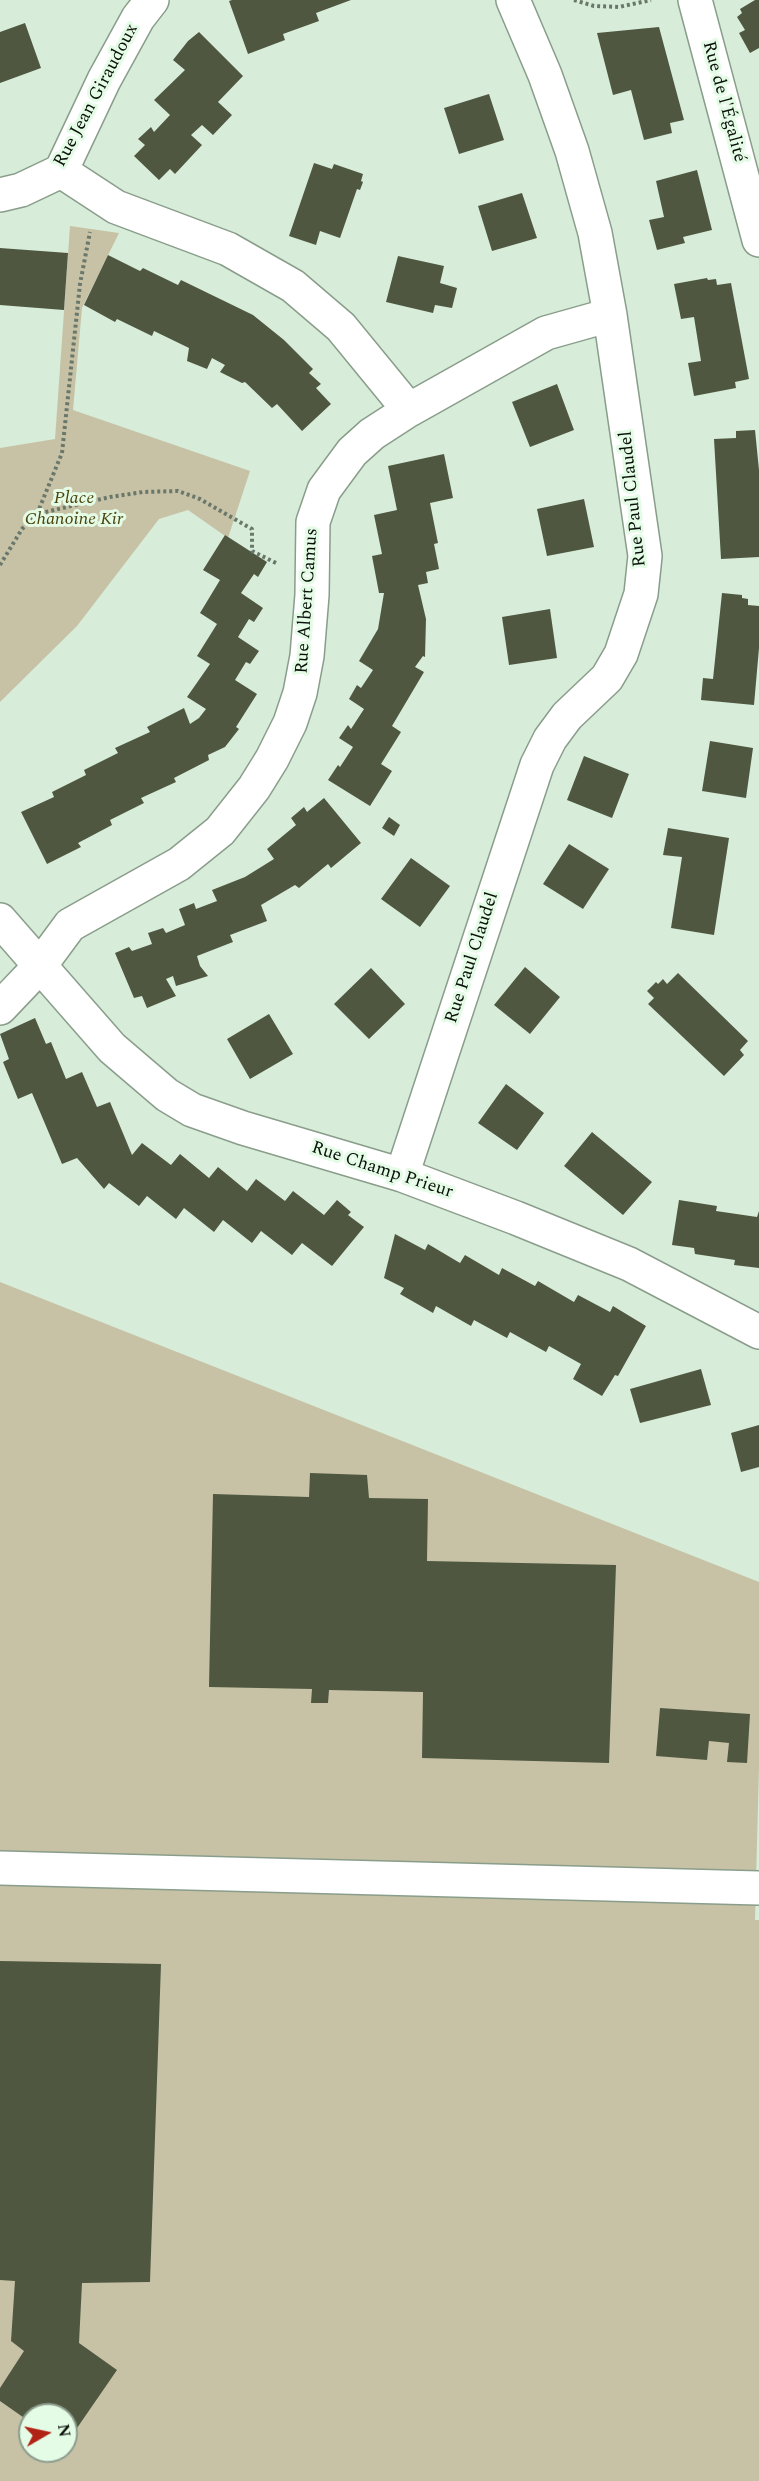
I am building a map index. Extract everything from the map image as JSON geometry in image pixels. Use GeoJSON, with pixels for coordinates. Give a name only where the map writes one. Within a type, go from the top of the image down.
{"type":"FeatureCollection","features":[{"type":"Feature","properties":{"kind":"street","name":"Rue Paul Claudel"},"geometry":{"type":"LineString","coordinates":[[402,1175],[537,765],[550,739],[567,716],[607,678],[617,662],[641,594],[645,556],[610,315],[595,233],[572,151],[545,75],[513,0]]}},
{"type":"Feature","properties":{"kind":"street","name":"Rue de l'Égalité"},"geometry":{"type":"LineString","coordinates":[[695,0],[758,227]]}},
{"type":"Feature","properties":{"kind":"street","name":"Rue Jean Giraudoux"},"geometry":{"type":"LineString","coordinates":[[0,195],[21,190],[60,171],[141,6]]}},
{"type":"Feature","properties":{"kind":"street"},"geometry":{"type":"LineString","coordinates":[[60,171],[116,207],[228,249],[293,286],[341,327],[410,410]]}},
{"type":"Feature","properties":{"kind":"street","name":"Rue Albert Camus"},"geometry":{"type":"LineString","coordinates":[[0,1008],[39,967],[70,926],[179,864],[220,831],[254,788],[290,723],[300,693],[307,656],[313,522],[324,490],[352,453],[372,434],[410,410],[546,333],[610,315]]}},
{"type":"Feature","properties":{"kind":"street","name":"Rue Champ Prieur"},"geometry":{"type":"LineString","coordinates":[[0,920],[112,1048],[167,1095],[192,1110],[243,1128],[402,1175],[516,1218],[629,1264],[759,1332]]}},
{"type":"Feature","properties":{"kind":"street"},"geometry":{"type":"LineString","coordinates":[[0,1868],[759,1887]]}},
{"type":"Feature","properties":{"kind":"path"},"geometry":{"type":"LineString","coordinates":[[574,0],[594,6],[619,7],[651,0]]}},
{"type":"Feature","properties":{"kind":"path"},"geometry":{"type":"LineString","coordinates":[[0,565],[22,529],[37,514],[62,453],[80,284],[90,229],[116,207]]}},
{"type":"Feature","properties":{"kind":"path"},"geometry":{"type":"LineString","coordinates":[[37,514],[110,496],[178,491],[200,499],[252,529],[252,551],[286,566],[312,567]]}},
{"type":"Feature","properties":{"kind":"green space","name":"Place Chanoine Kir"},"geometry":{"type":"Polygon","coordinates":[[[70,226],[119,233],[82,308],[73,410],[250,471],[228,538],[188,510],[159,519],[77,626],[0,702],[0,448],[55,439],[70,226]]]}},
{"type":"Feature","properties":{"kind":"green space"},"geometry":{"type":"Polygon","coordinates":[[[0,1282],[759,1582],[759,1767],[755,1920],[759,1920],[759,2481],[0,2481],[0,1282]]]}},
{"type":"Feature","properties":{"kind":"building"},"geometry":{"type":"Polygon","coordinates":[[[351,0],[316,13],[319,21],[283,34],[285,40],[248,54],[229,1],[351,0]]]}},
{"type":"Feature","properties":{"kind":"building"},"geometry":{"type":"Polygon","coordinates":[[[759,0],[759,48],[750,53],[739,33],[745,30],[737,17],[742,13],[740,9],[759,0]]]}},
{"type":"Feature","properties":{"kind":"building"},"geometry":{"type":"Polygon","coordinates":[[[25,23],[41,68],[0,83],[0,32],[25,23]]]}},
{"type":"Feature","properties":{"kind":"building"},"geometry":{"type":"Polygon","coordinates":[[[659,27],[684,120],[670,123],[672,133],[644,140],[631,90],[613,95],[597,33],[659,27]]]}},
{"type":"Feature","properties":{"kind":"building"},"geometry":{"type":"Polygon","coordinates":[[[199,32],[243,76],[218,102],[232,115],[213,135],[202,125],[191,135],[202,145],[175,174],[170,169],[159,180],[134,156],[145,145],[138,139],[151,127],[154,132],[170,115],[154,100],[185,70],[173,60],[188,41],[199,32]]]}},
{"type":"Feature","properties":{"kind":"building"},"geometry":{"type":"Polygon","coordinates":[[[489,94],[504,140],[459,154],[444,108],[489,94]]]}},
{"type":"Feature","properties":{"kind":"building"},"geometry":{"type":"Polygon","coordinates":[[[314,163],[332,169],[334,164],[363,174],[361,181],[363,182],[360,190],[357,189],[340,238],[320,231],[316,245],[289,236],[314,163]]]}},
{"type":"Feature","properties":{"kind":"building"},"geometry":{"type":"Polygon","coordinates":[[[697,170],[712,230],[683,237],[685,243],[657,250],[649,220],[664,217],[656,181],[697,170]]]}},
{"type":"Feature","properties":{"kind":"building"},"geometry":{"type":"Polygon","coordinates":[[[522,193],[537,238],[492,251],[478,206],[522,193]]]}},
{"type":"Feature","properties":{"kind":"building"},"geometry":{"type":"Polygon","coordinates":[[[0,248],[68,253],[64,310],[0,305],[0,248]]]}},
{"type":"Feature","properties":{"kind":"building"},"geometry":{"type":"Polygon","coordinates":[[[108,255],[140,271],[143,268],[178,285],[181,280],[253,315],[284,340],[313,369],[309,373],[321,384],[316,388],[331,404],[302,431],[277,404],[272,408],[245,382],[242,383],[220,372],[225,365],[212,358],[207,369],[187,361],[189,348],[154,331],[152,336],[117,319],[115,322],[84,305],[108,255]]]}},
{"type":"Feature","properties":{"kind":"building"},"geometry":{"type":"Polygon","coordinates":[[[398,256],[444,266],[440,283],[457,288],[452,308],[435,305],[433,313],[386,302],[398,256]]]}},
{"type":"Feature","properties":{"kind":"building"},"geometry":{"type":"Polygon","coordinates":[[[707,278],[708,280],[716,279],[717,285],[731,283],[749,379],[735,382],[736,388],[694,396],[688,363],[701,361],[694,317],[681,319],[674,284],[707,278]]]}},
{"type":"Feature","properties":{"kind":"building"},"geometry":{"type":"Polygon","coordinates":[[[557,384],[574,430],[530,447],[512,402],[557,384]]]}},
{"type":"Feature","properties":{"kind":"building"},"geometry":{"type":"Polygon","coordinates":[[[755,430],[759,470],[759,557],[721,559],[714,439],[736,438],[736,431],[755,430]]]}},
{"type":"Feature","properties":{"kind":"building"},"geometry":{"type":"Polygon","coordinates":[[[444,454],[453,498],[430,503],[438,543],[434,544],[439,569],[426,572],[428,583],[418,585],[426,619],[425,657],[423,656],[415,667],[424,672],[392,726],[401,732],[381,764],[392,771],[370,806],[328,780],[353,747],[339,738],[348,725],[351,729],[364,709],[349,699],[357,685],[361,688],[373,670],[359,661],[378,629],[384,593],[379,593],[372,556],[382,554],[374,515],[397,510],[388,466],[444,454]]]}},
{"type":"Feature","properties":{"kind":"building"},"geometry":{"type":"Polygon","coordinates":[[[584,499],[594,547],[547,556],[537,509],[584,499]]]}},
{"type":"Feature","properties":{"kind":"building"},"geometry":{"type":"Polygon","coordinates":[[[225,535],[267,562],[258,577],[254,574],[241,593],[263,608],[254,622],[249,619],[238,637],[259,651],[250,664],[246,662],[235,680],[257,694],[236,727],[239,729],[225,747],[208,755],[209,760],[174,778],[176,782],[141,798],[144,803],[110,820],[112,825],[78,843],[81,847],[47,864],[21,812],[54,797],[52,792],[86,775],[84,770],[118,753],[115,748],[150,732],[147,727],[184,708],[190,724],[206,709],[187,697],[210,664],[197,656],[217,624],[200,613],[220,580],[203,570],[225,535]]]}},
{"type":"Feature","properties":{"kind":"building"},"geometry":{"type":"Polygon","coordinates":[[[722,593],[742,595],[742,598],[748,599],[748,605],[759,606],[759,648],[754,705],[701,700],[703,678],[713,679],[722,593]]]}},
{"type":"Feature","properties":{"kind":"building"},"geometry":{"type":"Polygon","coordinates":[[[550,609],[557,658],[509,665],[502,617],[550,609]]]}},
{"type":"Feature","properties":{"kind":"building"},"geometry":{"type":"Polygon","coordinates":[[[710,741],[753,748],[746,798],[702,791],[710,741]]]}},
{"type":"Feature","properties":{"kind":"building"},"geometry":{"type":"Polygon","coordinates":[[[584,756],[629,774],[612,818],[567,800],[584,756]]]}},
{"type":"Feature","properties":{"kind":"building"},"geometry":{"type":"Polygon","coordinates":[[[324,798],[361,843],[331,868],[328,864],[299,888],[295,885],[261,905],[267,921],[230,935],[233,942],[197,956],[200,966],[208,976],[176,986],[173,976],[166,979],[176,996],[147,1008],[142,996],[134,998],[115,953],[129,947],[132,951],[152,944],[148,933],[163,928],[166,933],[185,925],[179,909],[194,903],[196,909],[217,901],[212,890],[245,877],[274,859],[267,849],[296,825],[291,818],[304,807],[307,812],[324,798]]]}},
{"type":"Feature","properties":{"kind":"building"},"geometry":{"type":"Polygon","coordinates":[[[389,817],[400,825],[394,836],[382,828],[389,817]]]}},
{"type":"Feature","properties":{"kind":"building"},"geometry":{"type":"Polygon","coordinates":[[[668,828],[729,838],[714,935],[671,928],[682,857],[663,855],[668,828]]]}},
{"type":"Feature","properties":{"kind":"building"},"geometry":{"type":"Polygon","coordinates":[[[569,844],[609,869],[583,909],[543,884],[569,844]]]}},
{"type":"Feature","properties":{"kind":"building"},"geometry":{"type":"Polygon","coordinates":[[[411,858],[450,886],[420,927],[381,899],[411,858]]]}},
{"type":"Feature","properties":{"kind":"building"},"geometry":{"type":"Polygon","coordinates":[[[525,967],[560,997],[530,1034],[494,1005],[525,967]]]}},
{"type":"Feature","properties":{"kind":"building"},"geometry":{"type":"Polygon","coordinates":[[[371,968],[405,1004],[369,1039],[334,1004],[371,968]]]}},
{"type":"Feature","properties":{"kind":"building"},"geometry":{"type":"Polygon","coordinates":[[[678,973],[748,1041],[740,1050],[744,1055],[724,1076],[648,1004],[654,998],[647,991],[663,979],[667,984],[678,973]]]}},
{"type":"Feature","properties":{"kind":"building"},"geometry":{"type":"Polygon","coordinates":[[[269,1014],[293,1054],[250,1079],[227,1039],[269,1014]]]}},
{"type":"Feature","properties":{"kind":"building"},"geometry":{"type":"Polygon","coordinates":[[[35,1018],[46,1044],[51,1042],[66,1079],[82,1072],[97,1107],[110,1102],[132,1155],[142,1143],[171,1165],[180,1154],[209,1178],[218,1167],[247,1191],[256,1179],[285,1201],[293,1191],[324,1215],[337,1200],[351,1212],[348,1215],[364,1227],[332,1266],[302,1243],[292,1255],[261,1231],[252,1243],[223,1220],[214,1232],[184,1208],[176,1219],[147,1196],[139,1206],[109,1183],[104,1189],[77,1158],[62,1164],[32,1093],[18,1099],[3,1062],[9,1059],[0,1034],[35,1018]]]}},
{"type":"Feature","properties":{"kind":"building"},"geometry":{"type":"Polygon","coordinates":[[[506,1084],[544,1113],[517,1150],[478,1123],[506,1084]]]}},
{"type":"Feature","properties":{"kind":"building"},"geometry":{"type":"Polygon","coordinates":[[[592,1132],[652,1182],[623,1215],[564,1166],[592,1132]]]}},
{"type":"Feature","properties":{"kind":"building"},"geometry":{"type":"Polygon","coordinates":[[[679,1200],[717,1206],[716,1211],[757,1217],[759,1211],[759,1268],[734,1265],[735,1260],[695,1254],[694,1248],[672,1245],[679,1200]]]}},
{"type":"Feature","properties":{"kind":"building"},"geometry":{"type":"Polygon","coordinates":[[[395,1234],[425,1250],[428,1244],[460,1263],[465,1255],[499,1275],[502,1268],[535,1286],[538,1281],[574,1302],[578,1295],[610,1312],[613,1306],[646,1326],[618,1376],[615,1375],[602,1396],[573,1379],[581,1364],[549,1346],[546,1352],[510,1332],[507,1338],[474,1320],[471,1326],[436,1306],[433,1313],[400,1294],[404,1288],[384,1278],[395,1234]]]}},
{"type":"Feature","properties":{"kind":"building"},"geometry":{"type":"Polygon","coordinates":[[[701,1369],[711,1405],[640,1423],[630,1389],[701,1369]]]}},
{"type":"Feature","properties":{"kind":"building"},"geometry":{"type":"Polygon","coordinates":[[[759,1425],[759,1467],[741,1472],[731,1433],[759,1425]]]}},
{"type":"Feature","properties":{"kind":"building"},"geometry":{"type":"Polygon","coordinates":[[[310,1473],[367,1475],[369,1498],[428,1499],[427,1561],[616,1565],[609,1763],[422,1758],[423,1692],[329,1690],[328,1703],[311,1703],[312,1689],[209,1687],[213,1494],[309,1497],[310,1473]]]}},
{"type":"Feature","properties":{"kind":"building"},"geometry":{"type":"Polygon","coordinates":[[[660,1708],[750,1714],[747,1763],[727,1762],[729,1743],[709,1741],[707,1760],[656,1756],[660,1708]]]}},
{"type":"Feature","properties":{"kind":"building"},"geometry":{"type":"Polygon","coordinates":[[[0,1961],[161,1964],[150,2282],[82,2283],[79,2343],[117,2370],[78,2427],[78,2403],[18,2403],[18,2414],[0,2401],[0,2388],[24,2351],[11,2341],[15,2281],[0,2280],[0,1961]]]}}]}
